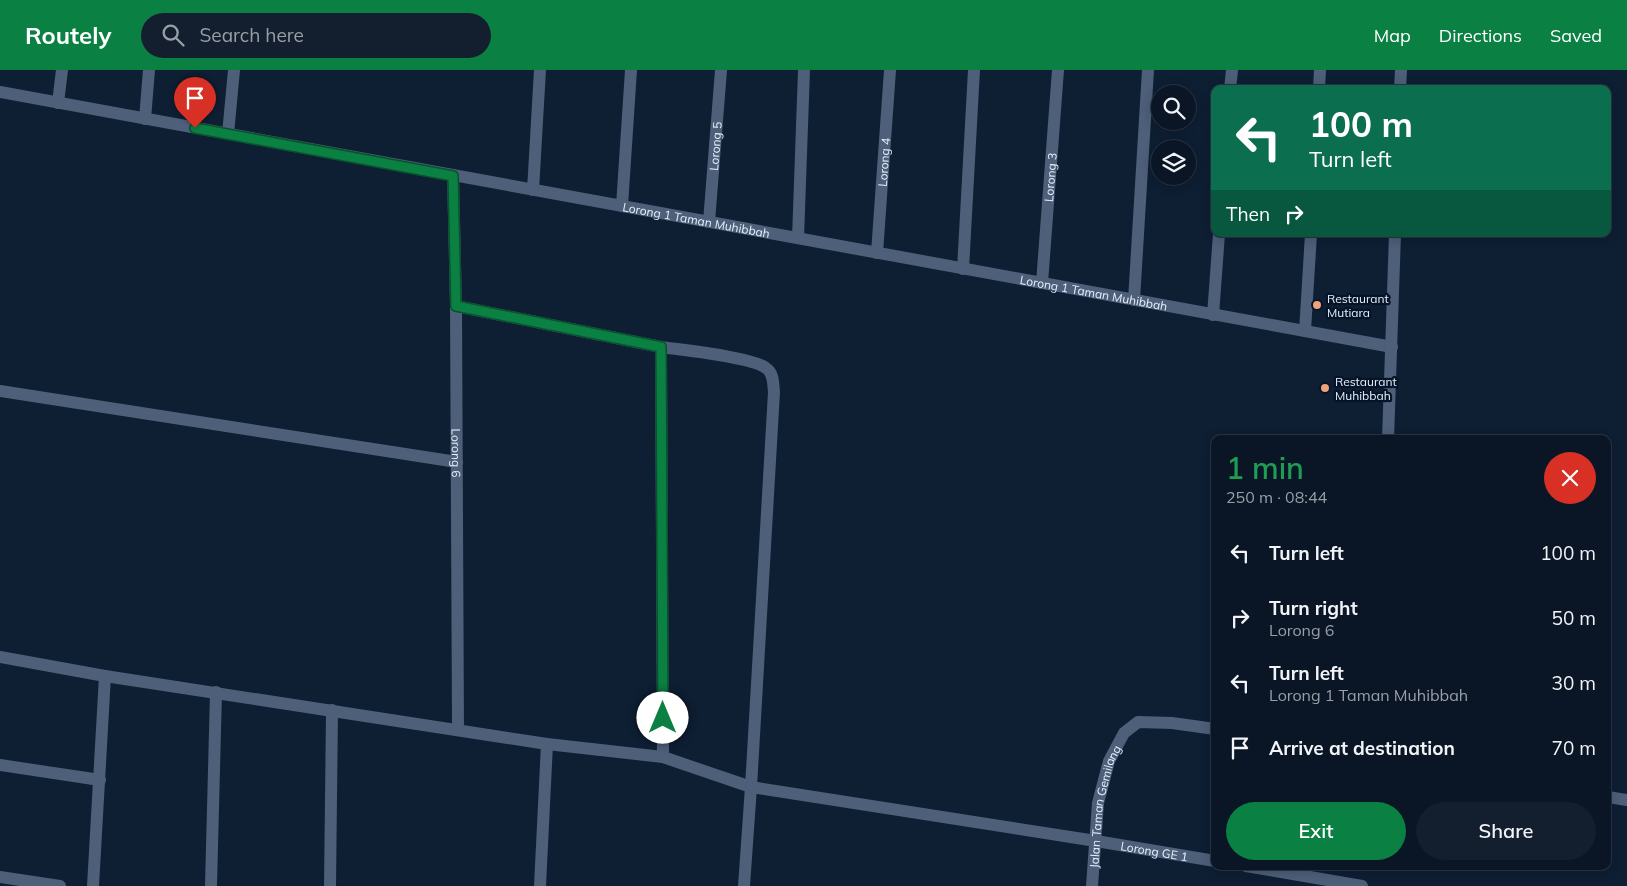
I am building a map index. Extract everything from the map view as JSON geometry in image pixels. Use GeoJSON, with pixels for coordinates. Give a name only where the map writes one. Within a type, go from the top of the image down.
{"type":"FeatureCollection","features":[{"type":"Feature","properties":{"kind":"street"},"geometry":{"type":"LineString","coordinates":[[58,103],[62,70]]}},
{"type":"Feature","properties":{"kind":"street"},"geometry":{"type":"LineString","coordinates":[[145,119],[150,70]]}},
{"type":"Feature","properties":{"kind":"street"},"geometry":{"type":"LineString","coordinates":[[228,134],[234,70]]}},
{"type":"Feature","properties":{"kind":"street"},"geometry":{"type":"LineString","coordinates":[[533,190],[540,70]]}},
{"type":"Feature","properties":{"kind":"street"},"geometry":{"type":"LineString","coordinates":[[622,206],[631,70]]}},
{"type":"Feature","properties":{"kind":"street","name":"Lorong 5"},"geometry":{"type":"LineString","coordinates":[[710,222],[721,70]]}},
{"type":"Feature","properties":{"kind":"street"},"geometry":{"type":"LineString","coordinates":[[798,238],[804,70]]}},
{"type":"Feature","properties":{"kind":"street","name":"Lorong 4"},"geometry":{"type":"LineString","coordinates":[[877,253],[890,70]]}},
{"type":"Feature","properties":{"kind":"street"},"geometry":{"type":"LineString","coordinates":[[963,269],[974,70]]}},
{"type":"Feature","properties":{"kind":"street","name":"Lorong 3"},"geometry":{"type":"LineString","coordinates":[[1042,283],[1058,70]]}},
{"type":"Feature","properties":{"kind":"street"},"geometry":{"type":"LineString","coordinates":[[1134,300],[1148,70]]}},
{"type":"Feature","properties":{"kind":"street"},"geometry":{"type":"LineString","coordinates":[[1230,85],[1232,70]]}},
{"type":"Feature","properties":{"kind":"street"},"geometry":{"type":"LineString","coordinates":[[1319,85],[1320,70]]}},
{"type":"Feature","properties":{"kind":"street"},"geometry":{"type":"LineString","coordinates":[[1400,85],[1401,70]]}},
{"type":"Feature","properties":{"kind":"street","name":"Lorong 1 Taman Muhibbah"},"geometry":{"type":"LineString","coordinates":[[0,92],[1392,347]]}},
{"type":"Feature","properties":{"kind":"street","name":"Lorong 6"},"geometry":{"type":"LineString","coordinates":[[453,176],[456,306],[458,730]]}},
{"type":"Feature","properties":{"kind":"street"},"geometry":{"type":"LineString","coordinates":[[1213,314],[1220,237]]}},
{"type":"Feature","properties":{"kind":"street"},"geometry":{"type":"LineString","coordinates":[[1305,331],[1311,237]]}},
{"type":"Feature","properties":{"kind":"street"},"geometry":{"type":"LineString","coordinates":[[1388,435],[1396,237]]}},
{"type":"Feature","properties":{"kind":"street"},"geometry":{"type":"LineString","coordinates":[[456,306],[661,347],[759,364],[767,368],[773,377],[774,392],[744,886]]}},
{"type":"Feature","properties":{"kind":"street"},"geometry":{"type":"LineString","coordinates":[[661,347],[663,757]]}},
{"type":"Feature","properties":{"kind":"street"},"geometry":{"type":"LineString","coordinates":[[0,391],[457,462]]}},
{"type":"Feature","properties":{"kind":"street","name":"Lorong GE 1"},"geometry":{"type":"LineString","coordinates":[[0,657],[105,676],[547,744],[663,757],[751,787],[1211,860]]}},
{"type":"Feature","properties":{"kind":"street"},"geometry":{"type":"LineString","coordinates":[[93,886],[105,676]]}},
{"type":"Feature","properties":{"kind":"street"},"geometry":{"type":"LineString","coordinates":[[211,886],[216,692]]}},
{"type":"Feature","properties":{"kind":"street"},"geometry":{"type":"LineString","coordinates":[[330,886],[332,710]]}},
{"type":"Feature","properties":{"kind":"street","name":"Jalan Taman Gemilang"},"geometry":{"type":"LineString","coordinates":[[1092,886],[1098,803],[1109,761],[1124,733],[1138,722],[1172,723],[1211,729]]}},
{"type":"Feature","properties":{"kind":"street"},"geometry":{"type":"LineString","coordinates":[[540,886],[547,744]]}},
{"type":"Feature","properties":{"kind":"street"},"geometry":{"type":"LineString","coordinates":[[0,766],[100,780]]}},
{"type":"Feature","properties":{"kind":"street"},"geometry":{"type":"LineString","coordinates":[[1611,797],[1627,800]]}},
{"type":"Feature","properties":{"kind":"street"},"geometry":{"type":"LineString","coordinates":[[1269,870],[1362,886]]}},
{"type":"Feature","properties":{"kind":"street"},"geometry":{"type":"LineString","coordinates":[[0,878],[60,886]]}},
{"type":"Feature","properties":{"kind":"place","name":"Restaurant Mutiara"},"geometry":{"type":"Point","coordinates":[1317,305]}},
{"type":"Feature","properties":{"kind":"place","name":"Restaurant Muhibbah"},"geometry":{"type":"Point","coordinates":[1325,388]}},
{"type":"Feature","properties":{"kind":"route"},"geometry":{"type":"LineString","coordinates":[[195,128],[453,176],[456,306],[661,347],[663,718]]}}]}
